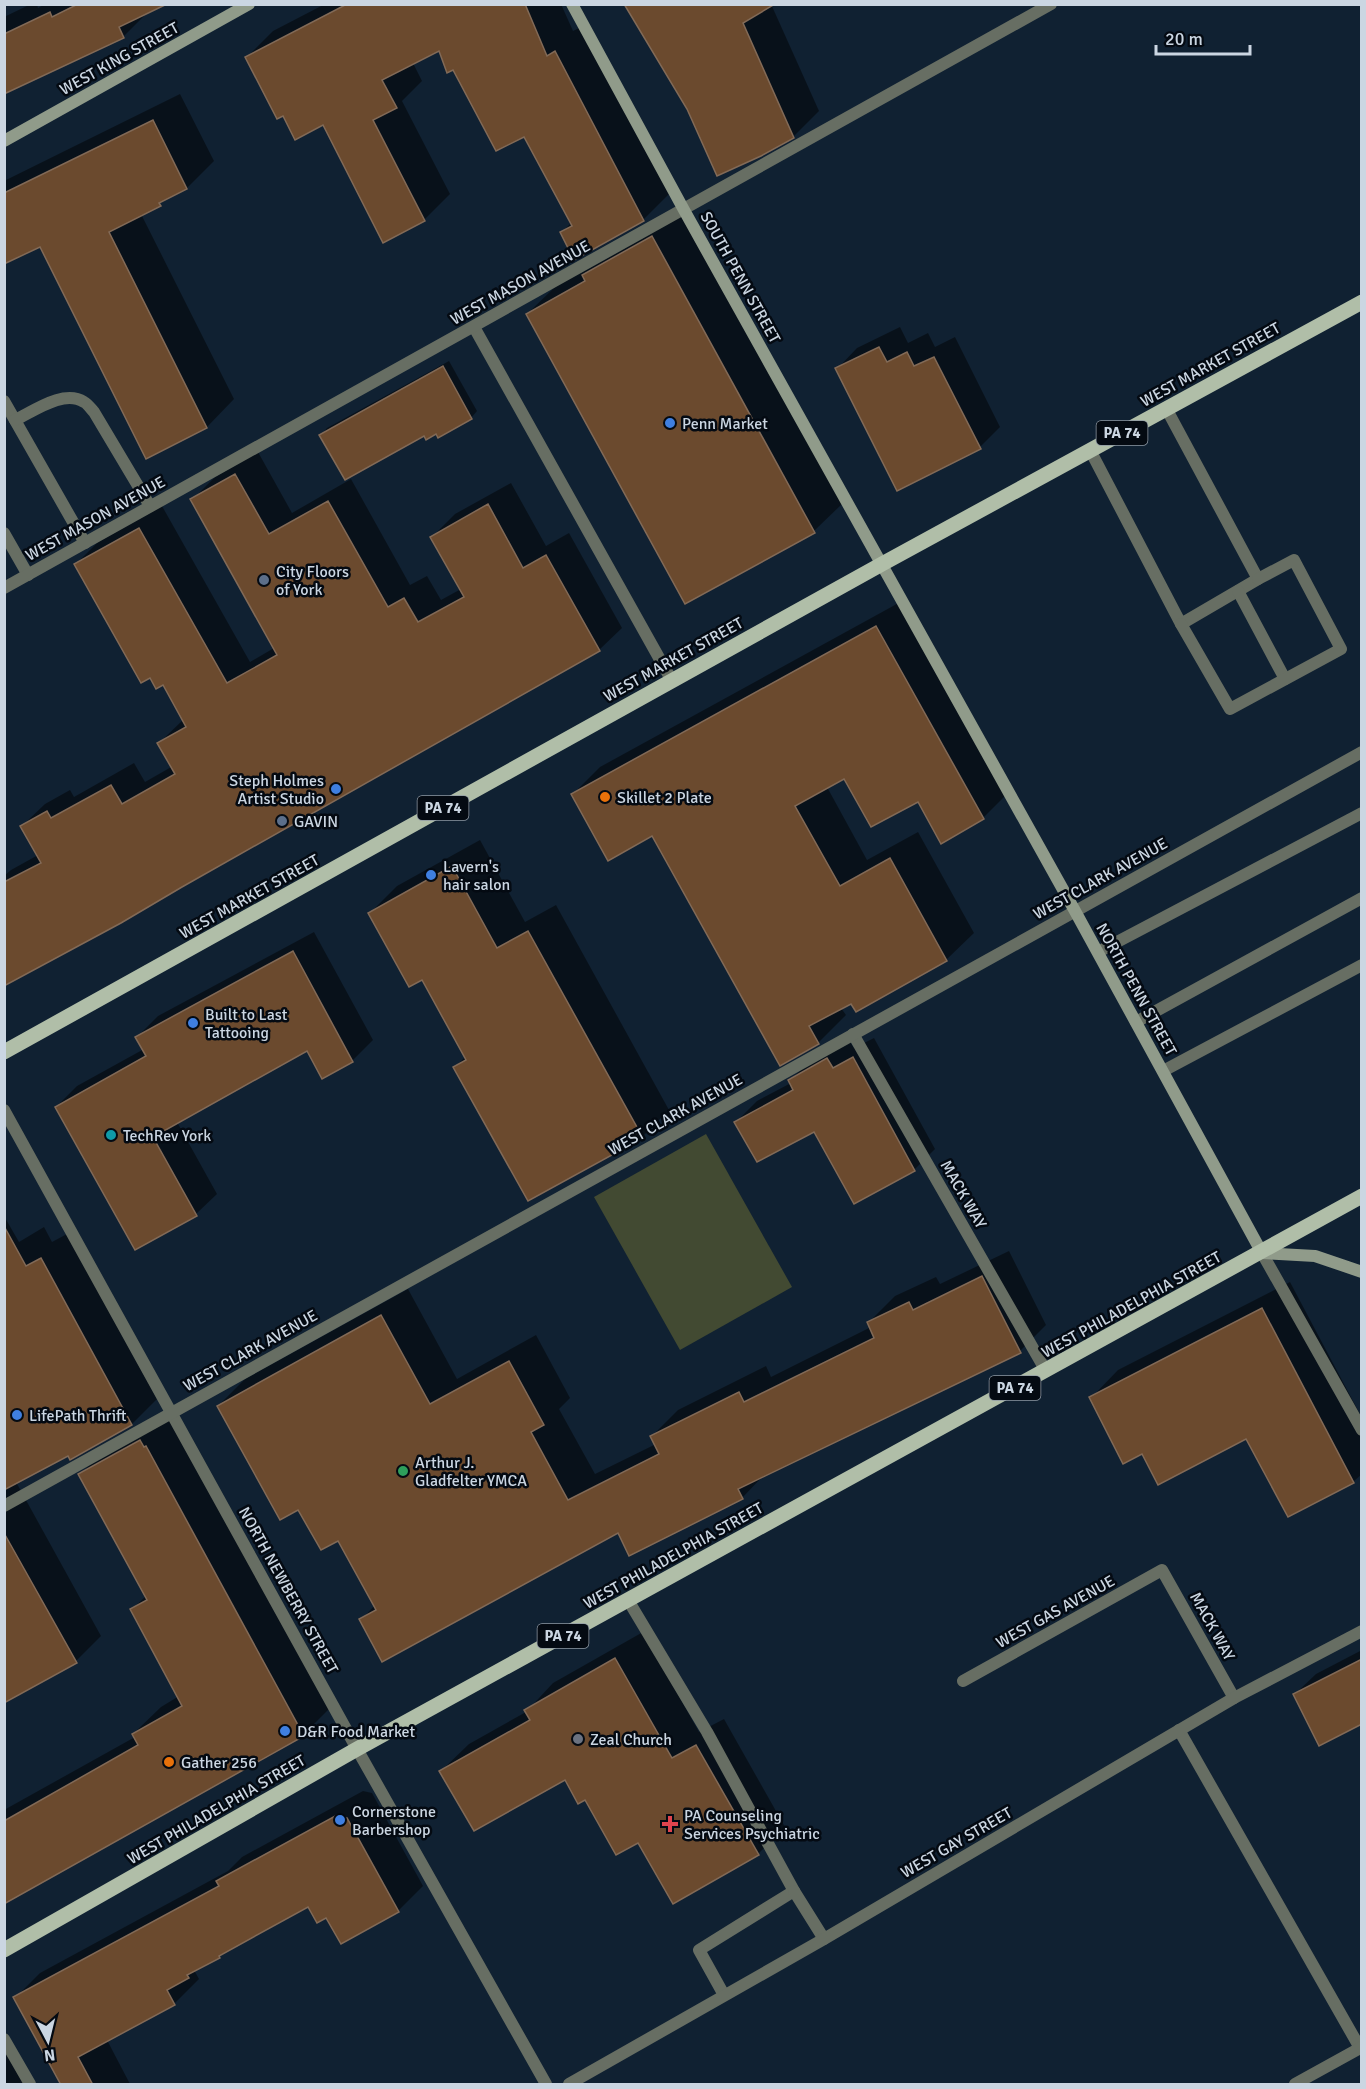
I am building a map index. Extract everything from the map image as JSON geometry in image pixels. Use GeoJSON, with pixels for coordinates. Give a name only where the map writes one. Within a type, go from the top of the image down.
{"type":"FeatureCollection","features":[{"type":"Feature","properties":{"kind":"main road","name":"WEST MARKET STREET"},"geometry":{"type":"LineString","coordinates":[[4,1052],[882,564],[1362,302]]}},
{"type":"Feature","properties":{"kind":"main road","name":"WEST PHILADELPHIA STREET"},"geometry":{"type":"LineString","coordinates":[[4,1950],[357,1749],[1362,1196]]}},
{"type":"Feature","properties":{"kind":"street","name":"WEST KING STREET"},"geometry":{"type":"LineString","coordinates":[[4,141],[249,4]]}},
{"type":"Feature","properties":{"kind":"street","name":"SOUTH PENN STREET"},"geometry":{"type":"LineString","coordinates":[[573,4],[684,210],[882,564]]}},
{"type":"Feature","properties":{"kind":"street","name":"WEST MASON AVENUE"},"geometry":{"type":"LineString","coordinates":[[4,588],[1051,4]]}},
{"type":"Feature","properties":{"kind":"street"},"geometry":{"type":"LineString","coordinates":[[474,327],[672,681]]}},
{"type":"Feature","properties":{"kind":"street"},"geometry":{"type":"LineString","coordinates":[[15,420],[62,398],[74,398],[85,402],[94,412],[150,506]]}},
{"type":"Feature","properties":{"kind":"street"},"geometry":{"type":"LineString","coordinates":[[4,401],[85,543]]}},
{"type":"Feature","properties":{"kind":"street"},"geometry":{"type":"LineString","coordinates":[[1166,408],[1258,579]]}},
{"type":"Feature","properties":{"kind":"street"},"geometry":{"type":"LineString","coordinates":[[1090,450],[1180,624],[1230,709],[1341,649],[1294,560],[1180,624]]}},
{"type":"Feature","properties":{"kind":"street"},"geometry":{"type":"LineString","coordinates":[[4,533],[28,574]]}},
{"type":"Feature","properties":{"kind":"street","name":"NORTH PENN STREET"},"geometry":{"type":"LineString","coordinates":[[882,564],[1362,1430]]}},
{"type":"Feature","properties":{"kind":"street"},"geometry":{"type":"LineString","coordinates":[[1238,591],[1285,679]]}},
{"type":"Feature","properties":{"kind":"street","name":"WEST CLARK AVENUE"},"geometry":{"type":"LineString","coordinates":[[4,1506],[1362,752]]}},
{"type":"Feature","properties":{"kind":"street"},"geometry":{"type":"LineString","coordinates":[[1098,952],[1362,813]]}},
{"type":"Feature","properties":{"kind":"street"},"geometry":{"type":"LineString","coordinates":[[1136,1022],[1362,897]]}},
{"type":"Feature","properties":{"kind":"street"},"geometry":{"type":"LineString","coordinates":[[1163,1071],[1362,965]]}},
{"type":"Feature","properties":{"kind":"street","name":"MACK WAY"},"geometry":{"type":"LineString","coordinates":[[853,1034],[1046,1371]]}},
{"type":"Feature","properties":{"kind":"street","name":"NORTH NEWBERRY STREET"},"geometry":{"type":"LineString","coordinates":[[4,1110],[357,1749],[546,2085]]}},
{"type":"Feature","properties":{"kind":"street"},"geometry":{"type":"LineString","coordinates":[[1262,1252],[1315,1256],[1362,1272]]}},
{"type":"Feature","properties":{"kind":"street","name":"MACK WAY"},"geometry":{"type":"LineString","coordinates":[[1162,1570],[1234,1698]]}},
{"type":"Feature","properties":{"kind":"street","name":"WEST GAS AVENUE"},"geometry":{"type":"LineString","coordinates":[[963,1681],[1162,1570]]}},
{"type":"Feature","properties":{"kind":"street"},"geometry":{"type":"LineString","coordinates":[[628,1600],[706,1732],[794,1891],[824,1939]]}},
{"type":"Feature","properties":{"kind":"street","name":"WEST GAY STREET"},"geometry":{"type":"LineString","coordinates":[[570,2085],[1234,1698],[1362,1631]]}},
{"type":"Feature","properties":{"kind":"street"},"geometry":{"type":"LineString","coordinates":[[1179,1730],[1361,2048],[1295,2085]]}},
{"type":"Feature","properties":{"kind":"street"},"geometry":{"type":"LineString","coordinates":[[724,1995],[699,1950],[794,1891]]}},
{"type":"Feature","properties":{"kind":"street"},"geometry":{"type":"LineString","coordinates":[[4,2038],[30,2085]]}},
{"type":"Feature","properties":{"kind":"green space"},"geometry":{"type":"Polygon","coordinates":[[[706,1134],[792,1287],[680,1350],[594,1197],[706,1134]]]}},
{"type":"Feature","properties":{"kind":"building"},"geometry":{"type":"Polygon","coordinates":[[[78,4],[167,4],[119,27],[124,38],[4,94],[4,34],[50,12],[52,17],[78,4]]]}},
{"type":"Feature","properties":{"kind":"building"},"geometry":{"type":"Polygon","coordinates":[[[347,4],[525,4],[547,56],[555,51],[644,221],[574,260],[560,232],[572,226],[524,137],[496,151],[453,70],[447,73],[439,51],[382,80],[397,108],[373,120],[425,221],[383,243],[323,125],[295,140],[283,116],[277,119],[245,57],[347,4]]]}},
{"type":"Feature","properties":{"kind":"building"},"geometry":{"type":"Polygon","coordinates":[[[624,4],[775,4],[743,23],[794,138],[717,176],[687,109],[624,4]]]}},
{"type":"Feature","properties":{"kind":"building"},"geometry":{"type":"Polygon","coordinates":[[[153,120],[187,189],[159,203],[161,206],[109,232],[207,428],[146,459],[40,247],[4,264],[4,193],[153,120]]]}},
{"type":"Feature","properties":{"kind":"building","name":"Penn Market"},"geometry":{"type":"Polygon","coordinates":[[[652,236],[815,533],[685,604],[526,314],[585,281],[582,275],[652,236]]]}},
{"type":"Feature","properties":{"kind":"building"},"geometry":{"type":"Polygon","coordinates":[[[879,347],[887,362],[907,352],[914,366],[934,357],[981,449],[897,491],[835,368],[879,347]]]}},
{"type":"Feature","properties":{"kind":"building"},"geometry":{"type":"Polygon","coordinates":[[[443,366],[472,419],[438,438],[436,434],[426,440],[424,436],[345,480],[319,435],[443,366]]]}},
{"type":"Feature","properties":{"kind":"building"},"geometry":{"type":"Polygon","coordinates":[[[235,474],[269,534],[328,501],[388,607],[404,598],[418,622],[464,597],[430,537],[488,504],[523,568],[546,555],[600,651],[121,923],[4,986],[4,882],[41,863],[20,826],[47,811],[51,818],[111,785],[122,804],[175,774],[157,743],[186,727],[163,685],[156,689],[150,678],[141,683],[74,564],[139,528],[227,683],[277,655],[190,499],[235,474]]]}},
{"type":"Feature","properties":{"kind":"building"},"geometry":{"type":"Polygon","coordinates":[[[876,626],[984,819],[941,844],[918,802],[871,827],[844,779],[795,806],[840,886],[890,858],[947,961],[856,1012],[851,1004],[809,1026],[819,1044],[780,1066],[652,836],[608,861],[571,794],[876,626]]]}},
{"type":"Feature","properties":{"kind":"building"},"geometry":{"type":"Polygon","coordinates":[[[452,866],[497,948],[528,931],[643,1138],[528,1201],[453,1067],[466,1060],[422,980],[409,987],[368,913],[452,866]]]}},
{"type":"Feature","properties":{"kind":"building"},"geometry":{"type":"Polygon","coordinates":[[[293,951],[353,1062],[322,1079],[307,1051],[153,1137],[197,1216],[135,1250],[55,1107],[146,1056],[135,1037],[293,951]]]}},
{"type":"Feature","properties":{"kind":"building"},"geometry":{"type":"Polygon","coordinates":[[[853,1057],[915,1171],[854,1204],[814,1132],[757,1162],[734,1122],[793,1090],[788,1080],[827,1058],[833,1068],[853,1057]]]}},
{"type":"Feature","properties":{"kind":"building"},"geometry":{"type":"Polygon","coordinates":[[[4,1226],[26,1266],[41,1258],[132,1425],[70,1460],[68,1456],[4,1490],[4,1226]]]}},
{"type":"Feature","properties":{"kind":"building","name":"Arthur J. Gladfelter YMCA"},"geometry":{"type":"Polygon","coordinates":[[[982,1276],[1021,1353],[738,1489],[743,1499],[629,1556],[618,1533],[382,1662],[359,1619],[376,1610],[338,1541],[321,1550],[298,1510],[280,1520],[217,1406],[381,1315],[430,1404],[509,1361],[544,1425],[531,1432],[568,1500],[659,1454],[650,1436],[739,1392],[744,1402],[874,1338],[867,1322],[909,1302],[913,1310],[982,1276]]]}},
{"type":"Feature","properties":{"kind":"building"},"geometry":{"type":"Polygon","coordinates":[[[1262,1308],[1354,1483],[1288,1517],[1246,1439],[1158,1485],[1142,1454],[1123,1464],[1089,1397],[1262,1308]]]}},
{"type":"Feature","properties":{"kind":"building"},"geometry":{"type":"Polygon","coordinates":[[[140,1440],[144,1447],[146,1446],[304,1736],[4,1904],[4,1821],[138,1745],[132,1734],[182,1706],[130,1609],[147,1600],[78,1474],[140,1440]]]}},
{"type":"Feature","properties":{"kind":"building"},"geometry":{"type":"Polygon","coordinates":[[[4,1533],[77,1663],[4,1703],[4,1533]]]}},
{"type":"Feature","properties":{"kind":"building"},"geometry":{"type":"Polygon","coordinates":[[[615,1658],[672,1758],[696,1745],[759,1855],[673,1904],[638,1843],[616,1855],[585,1800],[578,1804],[565,1780],[474,1831],[439,1771],[530,1720],[524,1710],[615,1658]]]}},
{"type":"Feature","properties":{"kind":"building"},"geometry":{"type":"Polygon","coordinates":[[[1362,1659],[1362,1724],[1319,1746],[1293,1694],[1362,1659]]]}},
{"type":"Feature","properties":{"kind":"building"},"geometry":{"type":"Polygon","coordinates":[[[337,1815],[347,1818],[399,1912],[341,1944],[326,1918],[317,1923],[308,1907],[187,1975],[189,1978],[167,1990],[175,2005],[78,2057],[93,2085],[61,2085],[13,1997],[219,1886],[216,1881],[337,1815]]]}},
{"type":"Feature","properties":{"kind":"place","name":"Penn Market"},"geometry":{"type":"Point","coordinates":[670,423]}},
{"type":"Feature","properties":{"kind":"place","name":"City Floors of York"},"geometry":{"type":"Point","coordinates":[264,580]}},
{"type":"Feature","properties":{"kind":"place","name":"Steph Holmes Artist Studio"},"geometry":{"type":"Point","coordinates":[336,789]}},
{"type":"Feature","properties":{"kind":"place","name":"Skillet 2 Plate"},"geometry":{"type":"Point","coordinates":[605,797]}},
{"type":"Feature","properties":{"kind":"place","name":"GAVIN"},"geometry":{"type":"Point","coordinates":[282,821]}},
{"type":"Feature","properties":{"kind":"place","name":"Lavern's hair salon"},"geometry":{"type":"Point","coordinates":[431,875]}},
{"type":"Feature","properties":{"kind":"place","name":"Built to Last Tattooing"},"geometry":{"type":"Point","coordinates":[193,1023]}},
{"type":"Feature","properties":{"kind":"place","name":"TechRev York"},"geometry":{"type":"Point","coordinates":[111,1135]}},
{"type":"Feature","properties":{"kind":"place","name":"LifePath Thrift"},"geometry":{"type":"Point","coordinates":[17,1415]}},
{"type":"Feature","properties":{"kind":"place","name":"Arthur J. Gladfelter YMCA"},"geometry":{"type":"Point","coordinates":[403,1471]}},
{"type":"Feature","properties":{"kind":"place","name":"D&R Food Market"},"geometry":{"type":"Point","coordinates":[285,1731]}},
{"type":"Feature","properties":{"kind":"place","name":"Zeal Church"},"geometry":{"type":"Point","coordinates":[578,1739]}},
{"type":"Feature","properties":{"kind":"place","name":"Gather 256"},"geometry":{"type":"Point","coordinates":[169,1762]}},
{"type":"Feature","properties":{"kind":"place","name":"Cornerstone Barbershop"},"geometry":{"type":"Point","coordinates":[340,1820]}},
{"type":"Feature","properties":{"kind":"place","name":"PA Counseling Services Psychiatric"},"geometry":{"type":"Point","coordinates":[670,1824]}}]}
